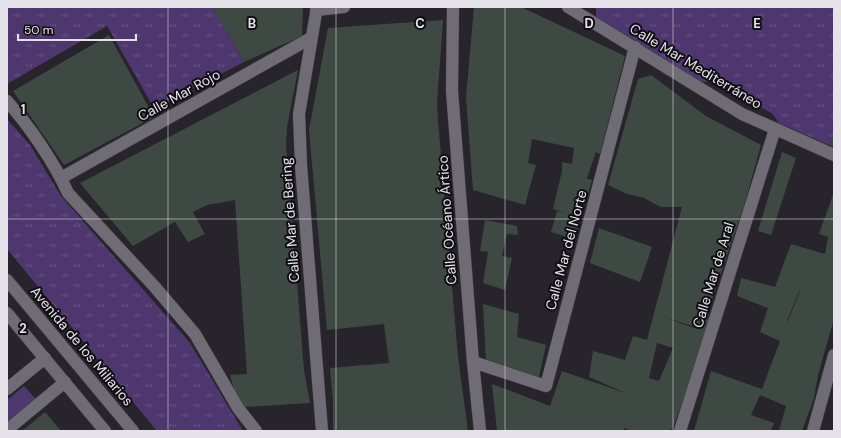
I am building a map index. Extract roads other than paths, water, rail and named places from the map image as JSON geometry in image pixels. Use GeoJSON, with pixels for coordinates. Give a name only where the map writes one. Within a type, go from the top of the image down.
{"type":"FeatureCollection","features":[{"type":"Feature","properties":{"kind":"street"},"geometry":{"type":"LineString","coordinates":[[316,8],[344,7]]}},
{"type":"Feature","properties":{"kind":"street","name":"Calle Océano Ártico"},"geometry":{"type":"LineString","coordinates":[[453,7],[452,91],[473,362],[480,431]]}},
{"type":"Feature","properties":{"kind":"street","name":"Calle Mar Mediterráneo"},"geometry":{"type":"LineString","coordinates":[[568,7],[636,47],[742,114],[834,156]]}},
{"type":"Feature","properties":{"kind":"street","name":"Calle Mar de Bering"},"geometry":{"type":"LineString","coordinates":[[316,8],[299,114],[300,165],[322,431]]}},
{"type":"Feature","properties":{"kind":"street","name":"Calle Mar Rojo"},"geometry":{"type":"LineString","coordinates":[[61,178],[311,38]]}},
{"type":"Feature","properties":{"kind":"street","name":"Calle Mar del Norte"},"geometry":{"type":"LineString","coordinates":[[473,362],[546,386],[636,47]]}},
{"type":"Feature","properties":{"kind":"street"},"geometry":{"type":"LineString","coordinates":[[7,101],[18,113],[61,178],[68,193],[154,286],[195,334],[238,408],[256,431]]}},
{"type":"Feature","properties":{"kind":"street","name":"Calle Mar de Aral"},"geometry":{"type":"LineString","coordinates":[[680,431],[775,129]]}},
{"type":"Feature","properties":{"kind":"street","name":"Avenida de los Miliarios"},"geometry":{"type":"LineString","coordinates":[[7,280],[133,431]]}},
{"type":"Feature","properties":{"kind":"street"},"geometry":{"type":"LineString","coordinates":[[7,313],[105,431]]}},
{"type":"Feature","properties":{"kind":"street"},"geometry":{"type":"LineString","coordinates":[[813,431],[834,355]]}},
{"type":"Feature","properties":{"kind":"street"},"geometry":{"type":"LineString","coordinates":[[7,389],[45,358]]}},
{"type":"Feature","properties":{"kind":"street"},"geometry":{"type":"LineString","coordinates":[[7,430],[65,382]]}}]}
